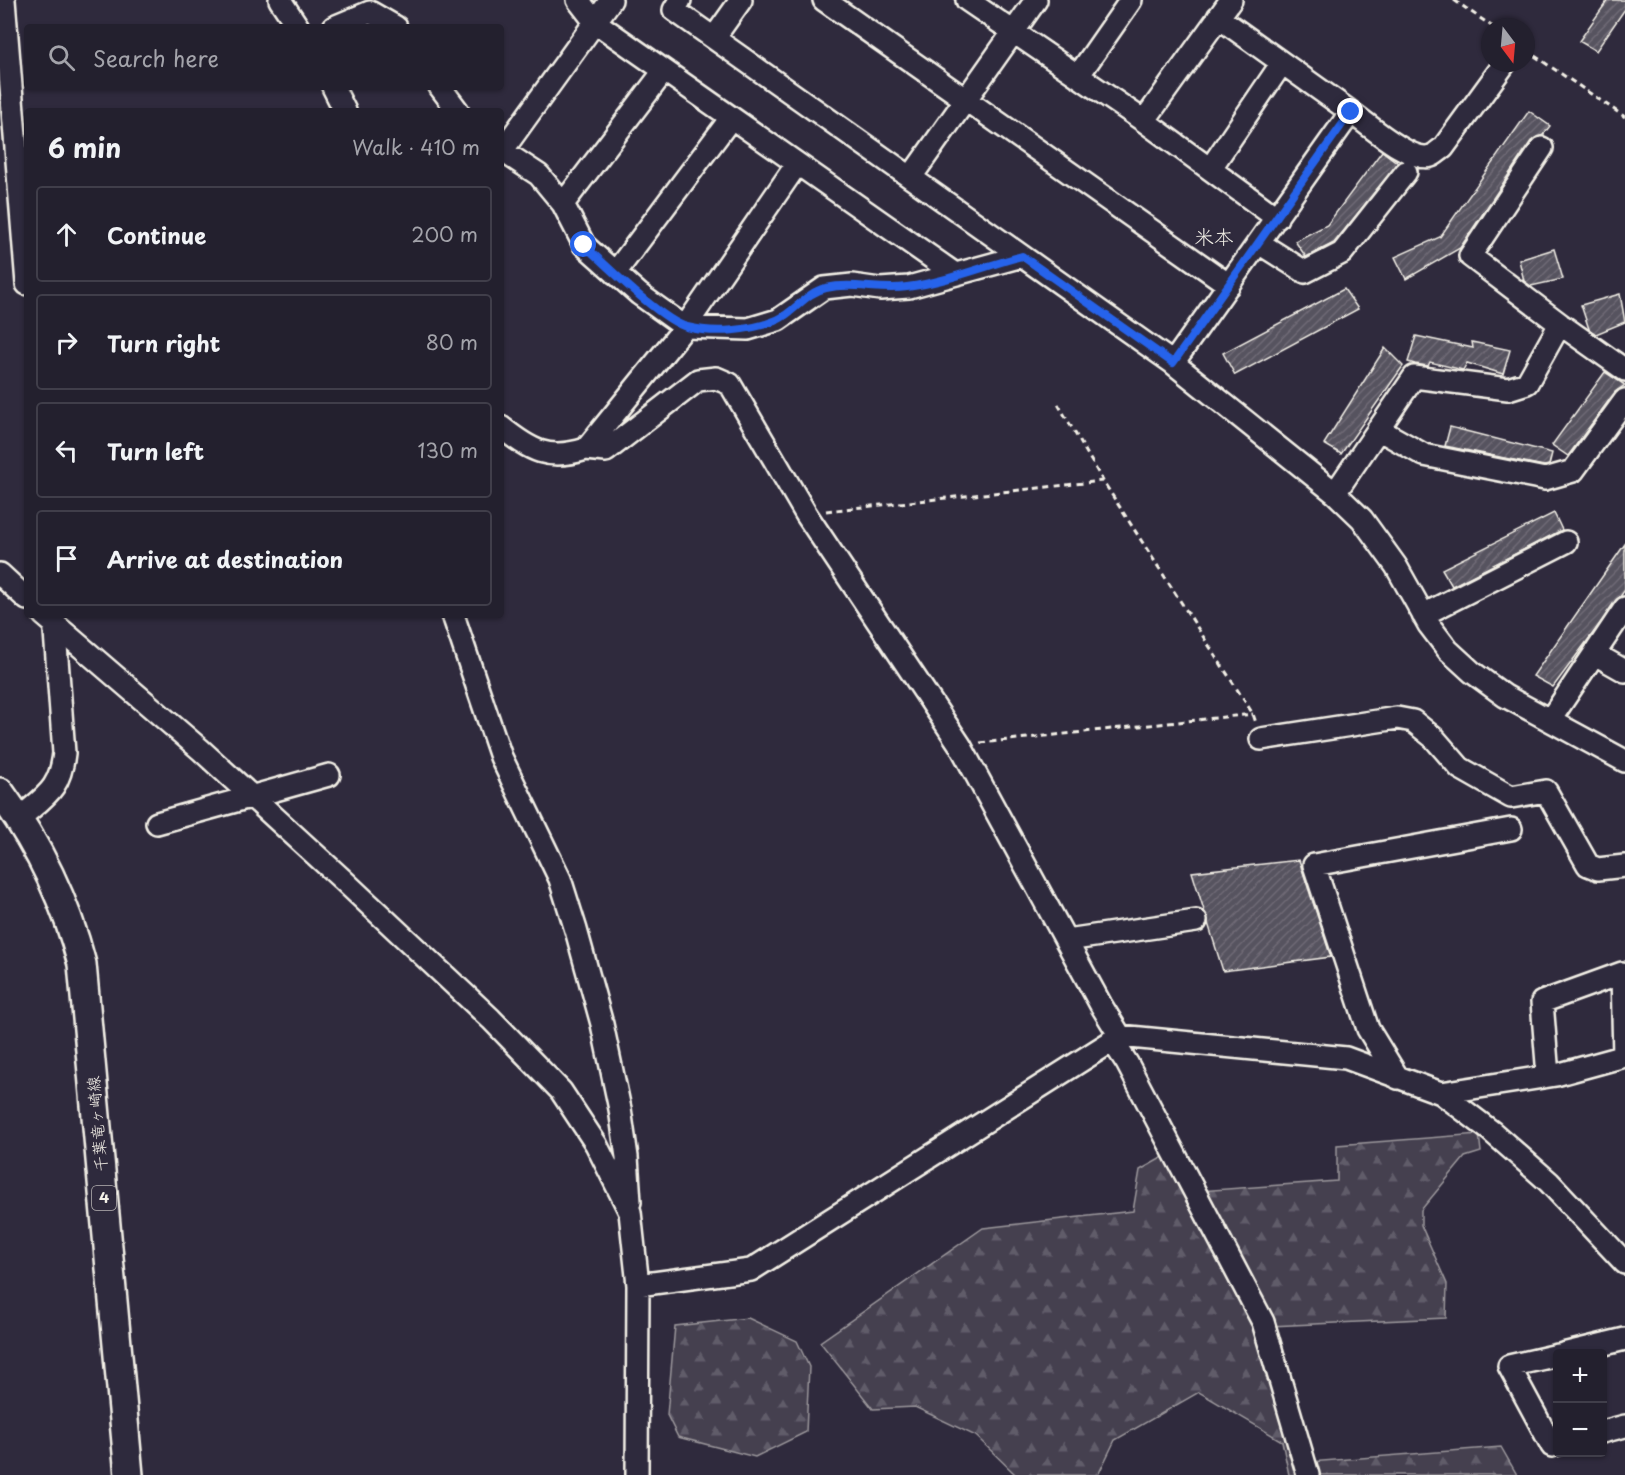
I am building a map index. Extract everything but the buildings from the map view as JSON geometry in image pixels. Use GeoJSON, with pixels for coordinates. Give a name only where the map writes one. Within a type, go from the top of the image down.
{"type":"FeatureCollection","features":[{"type":"Feature","properties":{"kind":"main road","name":"千葉竜ヶ崎線"},"geometry":{"type":"LineString","coordinates":[[0,792],[20,819],[57,890],[82,964],[129,1475]]}},
{"type":"Feature","properties":{"kind":"street"},"geometry":{"type":"LineString","coordinates":[[4,0],[24,247]]}},
{"type":"Feature","properties":{"kind":"street"},"geometry":{"type":"LineString","coordinates":[[280,0],[296,24]]}},
{"type":"Feature","properties":{"kind":"street"},"geometry":{"type":"LineString","coordinates":[[578,0],[595,22],[955,274]]}},
{"type":"Feature","properties":{"kind":"street"},"geometry":{"type":"LineString","coordinates":[[504,148],[611,0]]}},
{"type":"Feature","properties":{"kind":"street"},"geometry":{"type":"LineString","coordinates":[[714,38],[741,0]]}},
{"type":"Feature","properties":{"kind":"street"},"geometry":{"type":"LineString","coordinates":[[824,0],[965,102],[1229,285]]}},
{"type":"Feature","properties":{"kind":"street"},"geometry":{"type":"LineString","coordinates":[[967,0],[1144,121],[1277,218]]}},
{"type":"Feature","properties":{"kind":"street"},"geometry":{"type":"LineString","coordinates":[[911,177],[1036,0]]}},
{"type":"Feature","properties":{"kind":"street"},"geometry":{"type":"LineString","coordinates":[[1078,76],[1131,0]]}},
{"type":"Feature","properties":{"kind":"street"},"geometry":{"type":"LineString","coordinates":[[1144,121],[1231,0]]}},
{"type":"Feature","properties":{"kind":"street"},"geometry":{"type":"LineString","coordinates":[[671,3],[714,38],[1173,363],[1335,493],[1362,519],[1380,543],[1423,615],[1448,650],[1472,672],[1505,696],[1625,761]]}},
{"type":"Feature","properties":{"kind":"street"},"geometry":{"type":"LineString","coordinates":[[339,24],[370,6],[392,24]]}},
{"type":"Feature","properties":{"kind":"street"},"geometry":{"type":"LineString","coordinates":[[1218,17],[1404,150],[1419,157],[1432,156],[1443,148],[1498,72]]}},
{"type":"Feature","properties":{"kind":"street"},"geometry":{"type":"LineString","coordinates":[[1210,169],[1282,63]]}},
{"type":"Feature","properties":{"kind":"street"},"geometry":{"type":"LineString","coordinates":[[563,204],[664,71]]}},
{"type":"Feature","properties":{"kind":"street"},"geometry":{"type":"LineString","coordinates":[[334,90],[344,108]]}},
{"type":"Feature","properties":{"kind":"street"},"geometry":{"type":"LineString","coordinates":[[442,90],[456,108]]}},
{"type":"Feature","properties":{"kind":"street"},"geometry":{"type":"LineString","coordinates":[[1173,363],[1351,112]]}},
{"type":"Feature","properties":{"kind":"street"},"geometry":{"type":"LineString","coordinates":[[615,273],[731,118]]}},
{"type":"Feature","properties":{"kind":"street"},"geometry":{"type":"LineString","coordinates":[[1542,148],[1470,256],[1625,370]]}},
{"type":"Feature","properties":{"kind":"street"},"geometry":{"type":"LineString","coordinates":[[504,152],[539,176],[563,204],[584,245],[639,294],[685,327],[748,329],[778,320],[824,288],[852,285],[880,289],[909,287],[1022,256]]}},
{"type":"Feature","properties":{"kind":"street"},"geometry":{"type":"LineString","coordinates":[[586,449],[685,327],[797,164]]}},
{"type":"Feature","properties":{"kind":"street"},"geometry":{"type":"LineString","coordinates":[[1259,243],[1305,272],[1342,253],[1406,172]]}},
{"type":"Feature","properties":{"kind":"street"},"geometry":{"type":"LineString","coordinates":[[1335,493],[1414,377],[1508,389],[1527,383],[1560,324]]}},
{"type":"Feature","properties":{"kind":"street"},"geometry":{"type":"LineString","coordinates":[[504,429],[528,448],[548,454],[567,455],[586,449],[606,451],[698,380],[716,378],[730,384],[806,514],[960,745],[1030,877],[1067,940],[1101,1005],[1127,1063],[1263,1322],[1308,1475]]}},
{"type":"Feature","properties":{"kind":"street"},"geometry":{"type":"LineString","coordinates":[[1378,429],[1424,455],[1545,479],[1573,471],[1625,400]]}},
{"type":"Feature","properties":{"kind":"street"},"geometry":{"type":"LineString","coordinates":[[1423,615],[1566,542]]}},
{"type":"Feature","properties":{"kind":"street"},"geometry":{"type":"LineString","coordinates":[[0,574],[24,596]]}},
{"type":"Feature","properties":{"kind":"street"},"geometry":{"type":"LineString","coordinates":[[1550,720],[1625,608]]}},
{"type":"Feature","properties":{"kind":"street"},"geometry":{"type":"LineString","coordinates":[[51,618],[253,797],[491,1019],[561,1091],[596,1144],[630,1212]]}},
{"type":"Feature","properties":{"kind":"street"},"geometry":{"type":"LineString","coordinates":[[20,819],[55,787],[62,769],[64,753],[51,618]]}},
{"type":"Feature","properties":{"kind":"street"},"geometry":{"type":"LineString","coordinates":[[454,618],[501,757],[560,879],[602,1024],[620,1109],[627,1158],[638,1285],[637,1475]]}},
{"type":"Feature","properties":{"kind":"street"},"geometry":{"type":"LineString","coordinates":[[1595,654],[1625,671]]}},
{"type":"Feature","properties":{"kind":"street"},"geometry":{"type":"LineString","coordinates":[[1261,739],[1396,718],[1413,721],[1434,738],[1461,768],[1511,797],[1546,791],[1588,865],[1598,869],[1625,866]]}},
{"type":"Feature","properties":{"kind":"street"},"geometry":{"type":"LineString","coordinates":[[157,823],[329,776]]}},
{"type":"Feature","properties":{"kind":"street"},"geometry":{"type":"LineString","coordinates":[[1398,1078],[1368,1029],[1314,865],[1511,829]]}},
{"type":"Feature","properties":{"kind":"street"},"geometry":{"type":"LineString","coordinates":[[1067,940],[1196,921]]}},
{"type":"Feature","properties":{"kind":"street"},"geometry":{"type":"LineString","coordinates":[[1441,1093],[1548,1076],[1624,1056],[1622,973],[1542,1002],[1548,1076]]}},
{"type":"Feature","properties":{"kind":"street"},"geometry":{"type":"LineString","coordinates":[[638,1285],[751,1270],[1116,1038],[1346,1058],[1441,1093],[1491,1131],[1549,1182],[1625,1263]]}},
{"type":"Feature","properties":{"kind":"street"},"geometry":{"type":"LineString","coordinates":[[1581,1349],[1625,1339]]}},
{"type":"Feature","properties":{"kind":"street"},"geometry":{"type":"LineString","coordinates":[[1553,1356],[1509,1366],[1553,1446]]}},
{"type":"Feature","properties":{"kind":"street"},"geometry":{"type":"LineString","coordinates":[[1607,1431],[1625,1426]]}},
{"type":"Feature","properties":{"kind":"path"},"geometry":{"type":"LineString","coordinates":[[1454,0],[1481,19]]}},
{"type":"Feature","properties":{"kind":"path"},"geometry":{"type":"LineString","coordinates":[[1535,56],[1625,117]]}},
{"type":"Feature","properties":{"kind":"path"},"geometry":{"type":"LineString","coordinates":[[1058,404],[1103,481],[1253,714],[1261,739]]}},
{"type":"Feature","properties":{"kind":"path"},"geometry":{"type":"LineString","coordinates":[[806,514],[1103,481]]}},
{"type":"Feature","properties":{"kind":"path"},"geometry":{"type":"LineString","coordinates":[[960,745],[1253,714]]}},
{"type":"Feature","properties":{"kind":"green space"},"geometry":{"type":"Polygon","coordinates":[[[1479,1134],[1481,1152],[1465,1157],[1421,1210],[1421,1225],[1447,1284],[1446,1318],[1270,1326],[1310,1462],[1501,1447],[1517,1475],[1289,1475],[1282,1441],[1199,1392],[1115,1440],[1098,1475],[1016,1475],[976,1436],[915,1407],[873,1409],[820,1342],[983,1228],[1133,1211],[1140,1170],[1165,1156],[1199,1191],[1337,1181],[1337,1145],[1479,1134]]]}},
{"type":"Feature","properties":{"kind":"green space"},"geometry":{"type":"Polygon","coordinates":[[[748,1318],[797,1341],[809,1367],[806,1432],[755,1457],[678,1437],[667,1415],[675,1326],[748,1318]]]}},
{"type":"Feature","properties":{"kind":"district","name":"米本"},"geometry":{"type":"Point","coordinates":[1214,237]}},
{"type":"Feature","properties":{"kind":"route"},"geometry":{"type":"LineString","coordinates":[[584,245],[639,294],[685,327],[715,330],[748,329],[778,320],[802,301],[824,288],[852,285],[880,289],[909,287],[1022,256],[1173,363],[1351,112]]}}]}
